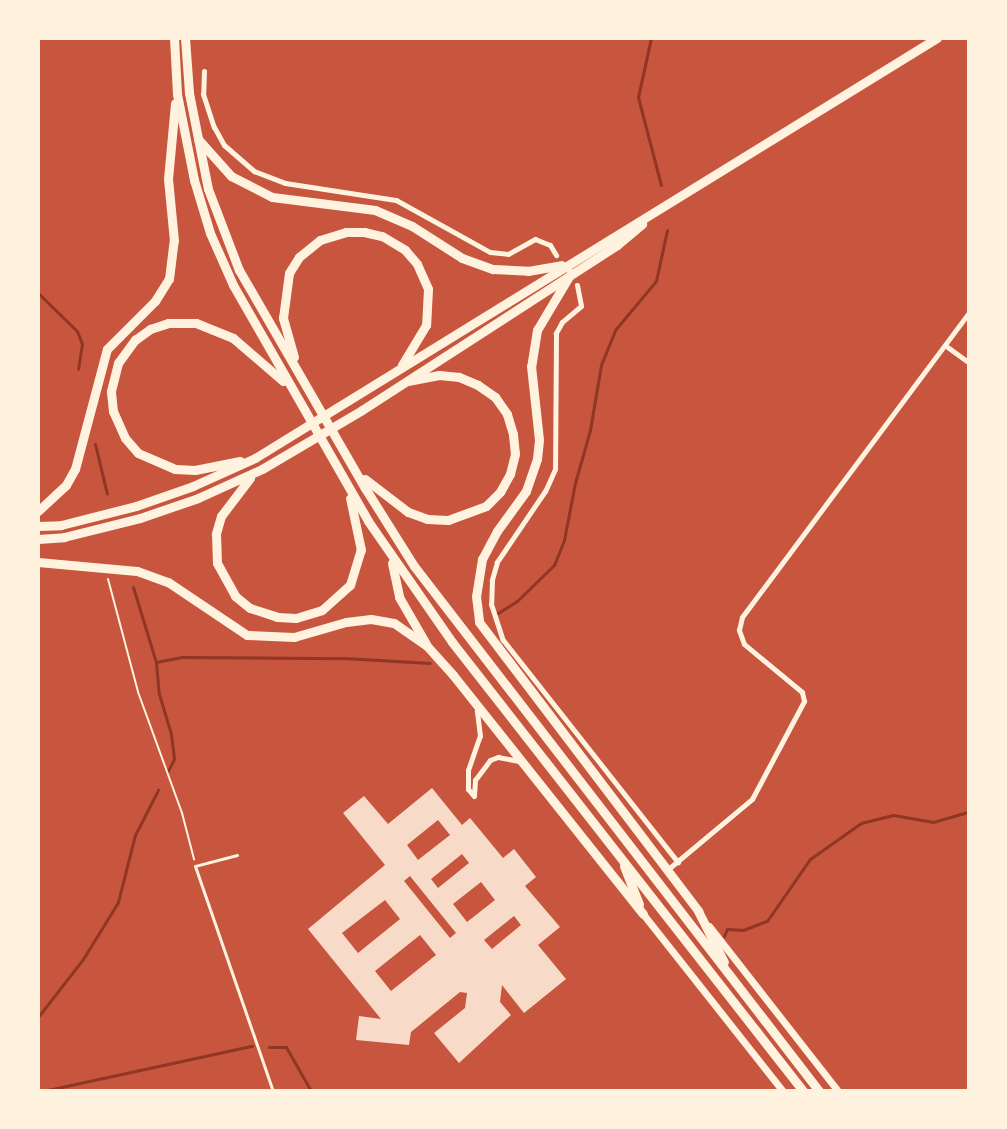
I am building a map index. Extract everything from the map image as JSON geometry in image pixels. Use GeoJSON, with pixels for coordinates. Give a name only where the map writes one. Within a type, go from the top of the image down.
{"type":"FeatureCollection","features":[{"type":"Feature","properties":{"kind":"main road"},"geometry":{"type":"LineString","coordinates":[[174,38],[183,137],[210,233],[240,299],[345,483],[390,556],[452,642],[803,1091]]}},
{"type":"Feature","properties":{"kind":"main road"},"geometry":{"type":"LineString","coordinates":[[185,38],[195,136],[215,213],[239,270],[349,462],[414,566],[819,1091]]}},
{"type":"Feature","properties":{"kind":"main road"},"geometry":{"type":"LineString","coordinates":[[38,539],[64,537],[140,518],[198,498],[293,452],[362,410],[628,227],[645,221],[937,38]]}},
{"type":"Feature","properties":{"kind":"main road"},"geometry":{"type":"LineString","coordinates":[[38,511],[66,485],[75,469],[107,349],[155,301],[169,279],[174,241],[168,179],[177,94]]}},
{"type":"Feature","properties":{"kind":"main road"},"geometry":{"type":"LineString","coordinates":[[195,136],[231,176],[272,197],[375,210],[412,226],[462,258],[493,269],[528,271],[569,268]]}},
{"type":"Feature","properties":{"kind":"main road"},"geometry":{"type":"LineString","coordinates":[[310,393],[287,337],[284,290],[299,257],[313,245],[337,233],[364,232],[390,240],[411,256],[425,280],[429,307],[426,325],[419,342],[396,372]]}},
{"type":"Feature","properties":{"kind":"main road"},"geometry":{"type":"LineString","coordinates":[[38,526],[74,522],[136,506],[193,486],[255,458],[569,268]]}},
{"type":"Feature","properties":{"kind":"main road"},"geometry":{"type":"LineString","coordinates":[[569,268],[542,316],[533,347],[531,366],[539,440],[535,468],[526,491],[497,531],[482,559],[476,608],[486,636],[698,911],[736,985]]}},
{"type":"Feature","properties":{"kind":"main road"},"geometry":{"type":"LineString","coordinates":[[255,458],[195,470],[165,467],[146,458],[125,438],[115,420],[111,391],[118,363],[135,340],[150,329],[168,323],[196,323],[233,338],[291,388]]}},
{"type":"Feature","properties":{"kind":"main road"},"geometry":{"type":"LineString","coordinates":[[349,462],[373,489],[408,512],[427,519],[448,520],[468,516],[486,506],[500,492],[513,464],[515,444],[511,424],[495,397],[459,377],[439,375],[403,382]]}},
{"type":"Feature","properties":{"kind":"main road"},"geometry":{"type":"LineString","coordinates":[[262,469],[243,485],[226,508],[218,525],[215,553],[220,572],[235,596],[259,612],[277,617],[296,618],[322,610],[344,593],[354,577],[360,559],[360,531],[345,483]]}},
{"type":"Feature","properties":{"kind":"main road"},"geometry":{"type":"LineString","coordinates":[[390,556],[399,597],[427,646],[473,698],[643,914]]}},
{"type":"Feature","properties":{"kind":"main road"},"geometry":{"type":"LineString","coordinates":[[38,562],[137,571],[168,582],[247,635],[294,637],[346,622],[371,619],[394,623],[427,646]]}},
{"type":"Feature","properties":{"kind":"main road"},"geometry":{"type":"LineString","coordinates":[[620,856],[643,914]]}},
{"type":"Feature","properties":{"kind":"street"},"geometry":{"type":"LineString","coordinates":[[204,71],[203,94],[214,127],[224,145],[254,171],[285,183],[396,200],[490,252],[508,254],[535,239],[550,245],[556,255]]}},
{"type":"Feature","properties":{"kind":"street"},"geometry":{"type":"LineString","coordinates":[[577,285],[581,306],[562,322],[556,333],[558,445],[555,469],[545,491],[497,562],[492,580],[491,604],[503,640],[678,862]]}},
{"type":"Feature","properties":{"kind":"street"},"geometry":{"type":"LineString","coordinates":[[667,870],[752,799],[804,701],[802,692],[744,644],[739,630],[742,617],[969,313]]}},
{"type":"Feature","properties":{"kind":"street"},"geometry":{"type":"LineString","coordinates":[[946,346],[969,363]]}},
{"type":"Feature","properties":{"kind":"street"},"geometry":{"type":"LineString","coordinates":[[473,698],[480,736],[468,770],[468,789],[474,796],[475,780],[490,760],[498,757],[524,763]]}},
{"type":"Feature","properties":{"kind":"street"},"geometry":{"type":"LineString","coordinates":[[698,911],[838,1091]]}},
{"type":"Feature","properties":{"kind":"street"},"geometry":{"type":"LineString","coordinates":[[643,914],[783,1091]]}},
{"type":"Feature","properties":{"kind":"lane"},"geometry":{"type":"LineString","coordinates":[[237,855],[195,866],[273,1091]]}},
{"type":"Feature","properties":{"kind":"path"},"geometry":{"type":"LineString","coordinates":[[106,570],[138,692],[182,813],[195,866]]}},
{"type":"Feature","properties":{"kind":"building"},"geometry":{"type":"Polygon","coordinates":[[[432,788],[462,825],[470,818],[503,858],[514,849],[536,877],[525,886],[560,927],[538,945],[566,979],[524,1013],[502,985],[500,1002],[511,1015],[459,1063],[434,1033],[465,1008],[467,993],[460,992],[411,1032],[409,1045],[356,1040],[359,1016],[381,1019],[308,929],[385,865],[343,813],[364,796],[388,824],[432,788]],[[438,820],[407,845],[418,860],[450,835],[438,820]],[[462,854],[431,879],[438,888],[469,863],[462,854]],[[410,876],[404,881],[450,938],[456,933],[410,876]],[[481,882],[453,904],[467,922],[495,900],[481,882]],[[385,900],[342,933],[358,953],[400,919],[385,900]],[[514,916],[484,940],[492,949],[521,925],[514,916]],[[420,935],[375,971],[391,991],[436,955],[420,935]]]}},
{"type":"Feature","properties":{"kind":"waterway"},"geometry":{"type":"LineString","coordinates":[[651,38],[638,97],[661,185]]}},
{"type":"Feature","properties":{"kind":"waterway"},"geometry":{"type":"LineString","coordinates":[[498,613],[517,601],[554,565],[564,540],[575,483],[590,430],[601,365],[615,330],[656,281],[667,230]]}},
{"type":"Feature","properties":{"kind":"waterway"},"geometry":{"type":"LineString","coordinates":[[38,293],[77,331],[82,344],[78,369]]}},
{"type":"Feature","properties":{"kind":"waterway"},"geometry":{"type":"LineString","coordinates":[[95,444],[107,494]]}},
{"type":"Feature","properties":{"kind":"waterway"},"geometry":{"type":"LineString","coordinates":[[133,587],[156,662],[159,694],[171,734],[174,759],[168,771]]}},
{"type":"Feature","properties":{"kind":"waterway"},"geometry":{"type":"LineString","coordinates":[[156,662],[181,657],[344,658],[430,663]]}},
{"type":"Feature","properties":{"kind":"waterway"},"geometry":{"type":"LineString","coordinates":[[38,1017],[83,959],[118,902],[135,835],[158,790]]}},
{"type":"Feature","properties":{"kind":"waterway"},"geometry":{"type":"LineString","coordinates":[[724,936],[727,929],[743,930],[767,921],[810,859],[861,823],[893,815],[933,822],[969,812]]}},
{"type":"Feature","properties":{"kind":"waterway"},"geometry":{"type":"LineString","coordinates":[[43,1091],[252,1046]]}},
{"type":"Feature","properties":{"kind":"waterway"},"geometry":{"type":"LineString","coordinates":[[269,1047],[286,1047],[311,1091]]}}]}
